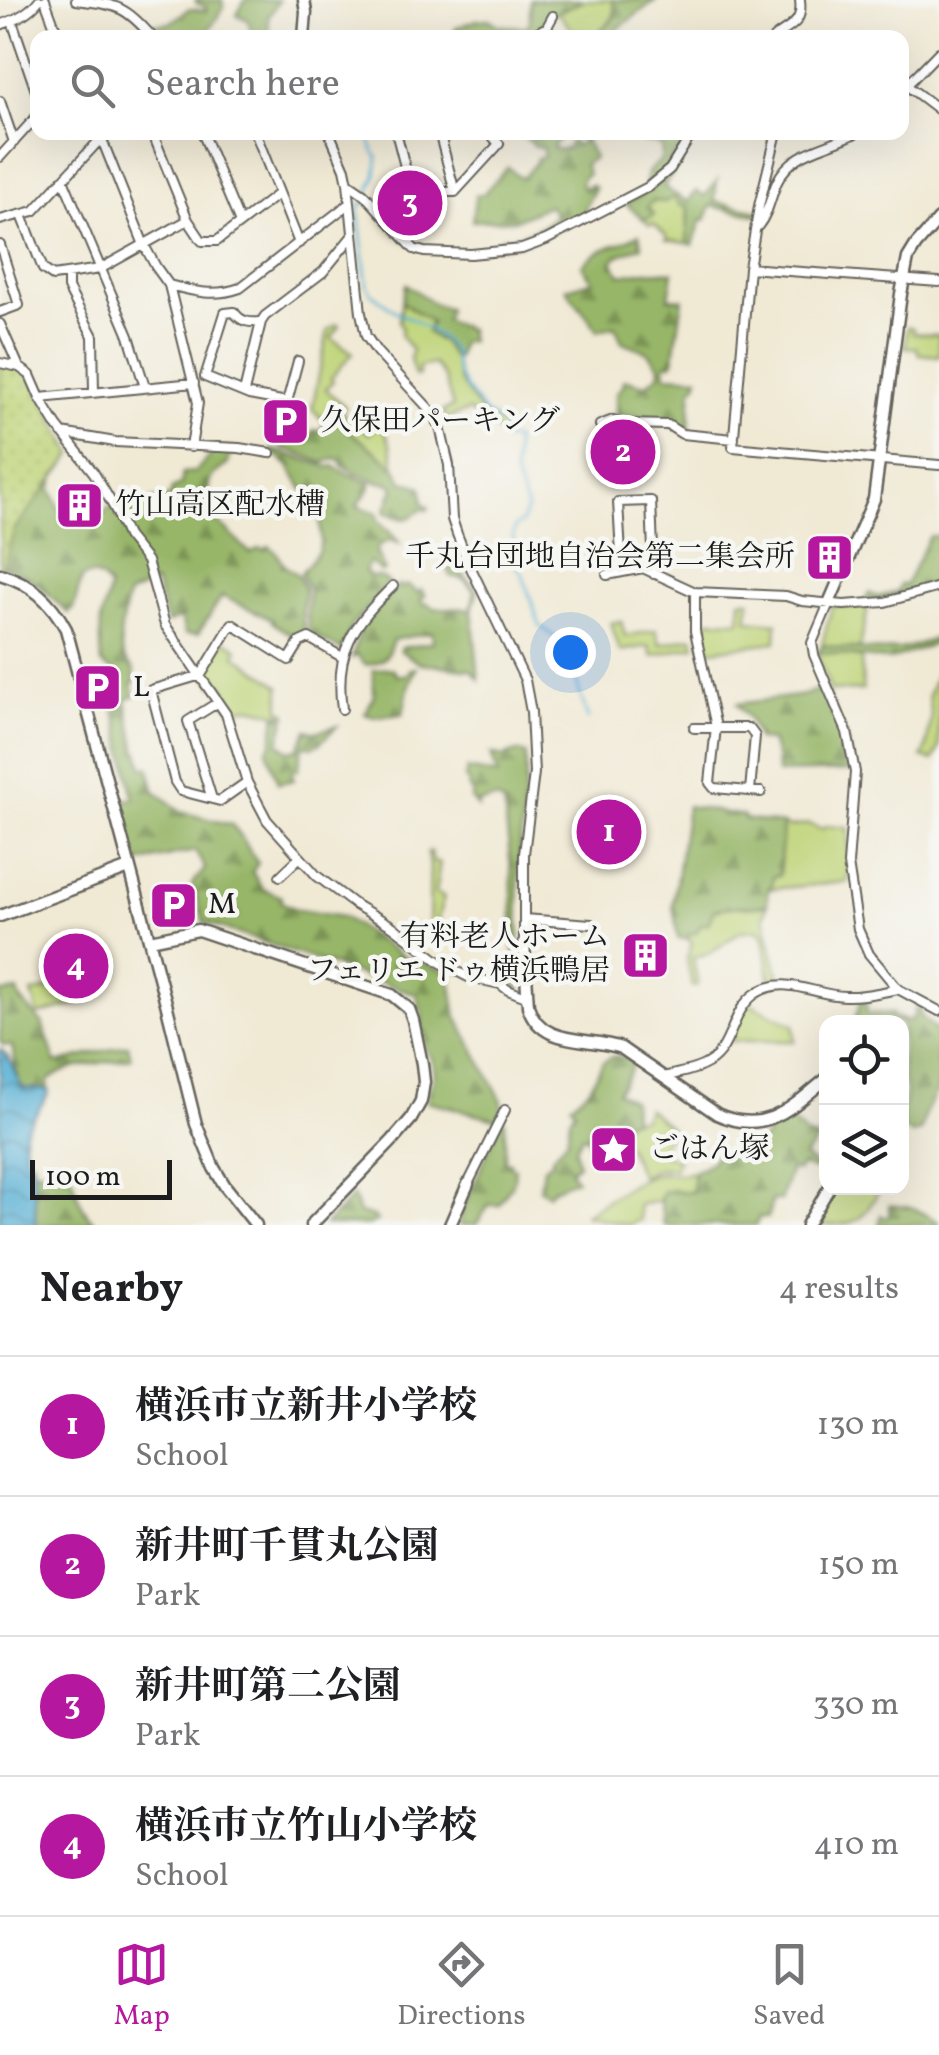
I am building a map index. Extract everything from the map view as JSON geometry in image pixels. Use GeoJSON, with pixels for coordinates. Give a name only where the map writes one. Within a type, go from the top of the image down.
{"type":"FeatureCollection","features":[{"type":"Feature","properties":{"kind":"street"},"geometry":{"type":"LineString","coordinates":[[0,25],[12,22],[42,0],[55,30]]}},
{"type":"Feature","properties":{"kind":"street"},"geometry":{"type":"LineString","coordinates":[[76,0],[112,4],[126,10],[146,30]]}},
{"type":"Feature","properties":{"kind":"street"},"geometry":{"type":"LineString","coordinates":[[304,0],[305,30]]}},
{"type":"Feature","properties":{"kind":"street"},"geometry":{"type":"LineString","coordinates":[[785,30],[799,20],[800,0]]}},
{"type":"Feature","properties":{"kind":"street"},"geometry":{"type":"LineString","coordinates":[[542,30],[553,16]]}},
{"type":"Feature","properties":{"kind":"street"},"geometry":{"type":"LineString","coordinates":[[12,22],[30,74]]}},
{"type":"Feature","properties":{"kind":"street"},"geometry":{"type":"LineString","coordinates":[[909,83],[939,52]]}},
{"type":"Feature","properties":{"kind":"street"},"geometry":{"type":"LineString","coordinates":[[909,91],[939,110]]}},
{"type":"Feature","properties":{"kind":"street"},"geometry":{"type":"LineString","coordinates":[[0,101],[14,142]]}},
{"type":"Feature","properties":{"kind":"street"},"geometry":{"type":"LineString","coordinates":[[0,157],[30,125]]}},
{"type":"Feature","properties":{"kind":"street"},"geometry":{"type":"LineString","coordinates":[[0,220],[34,210],[97,140]]}},
{"type":"Feature","properties":{"kind":"street"},"geometry":{"type":"LineString","coordinates":[[104,140],[144,245],[169,285],[198,402],[190,447]]}},
{"type":"Feature","properties":{"kind":"street"},"geometry":{"type":"LineString","coordinates":[[155,140],[188,220],[202,241],[217,242],[278,194]]}},
{"type":"Feature","properties":{"kind":"street"},"geometry":{"type":"LineString","coordinates":[[205,140],[240,223]]}},
{"type":"Feature","properties":{"kind":"street"},"geometry":{"type":"LineString","coordinates":[[258,140],[299,244]]}},
{"type":"Feature","properties":{"kind":"street"},"geometry":{"type":"LineString","coordinates":[[332,140],[348,183],[366,336],[440,426],[457,534],[525,680],[534,773],[524,854],[524,943],[526,997],[533,1018],[549,1032],[615,1046],[733,1122],[765,1121],[788,1110],[819,1085]]}},
{"type":"Feature","properties":{"kind":"street"},"geometry":{"type":"LineString","coordinates":[[398,140],[410,186]]}},
{"type":"Feature","properties":{"kind":"street"},"geometry":{"type":"LineString","coordinates":[[441,140],[454,192]]}},
{"type":"Feature","properties":{"kind":"street"},"geometry":{"type":"LineString","coordinates":[[410,186],[454,192],[500,144],[496,140]]}},
{"type":"Feature","properties":{"kind":"street"},"geometry":{"type":"LineString","coordinates":[[348,183],[364,194],[409,244],[424,252],[471,254],[522,248],[546,240],[648,187],[670,169],[687,140]]}},
{"type":"Feature","properties":{"kind":"street"},"geometry":{"type":"LineString","coordinates":[[775,140],[748,268],[733,447],[939,465]]}},
{"type":"Feature","properties":{"kind":"street"},"geometry":{"type":"LineString","coordinates":[[756,230],[767,215],[786,168],[801,155],[838,140]]}},
{"type":"Feature","properties":{"kind":"street"},"geometry":{"type":"LineString","coordinates":[[64,179],[130,336],[144,388]]}},
{"type":"Feature","properties":{"kind":"street"},"geometry":{"type":"LineString","coordinates":[[382,213],[410,186]]}},
{"type":"Feature","properties":{"kind":"street"},"geometry":{"type":"LineString","coordinates":[[169,285],[210,294],[240,288],[350,202]]}},
{"type":"Feature","properties":{"kind":"street"},"geometry":{"type":"LineString","coordinates":[[22,216],[43,269],[52,276],[100,269],[188,220]]}},
{"type":"Feature","properties":{"kind":"street"},"geometry":{"type":"LineString","coordinates":[[939,219],[908,258],[874,500],[812,643],[847,732],[855,772],[848,864],[858,929],[869,954],[898,989],[939,1012]]}},
{"type":"Feature","properties":{"kind":"street"},"geometry":{"type":"LineString","coordinates":[[244,392],[265,316],[323,272],[354,234]]}},
{"type":"Feature","properties":{"kind":"street"},"geometry":{"type":"LineString","coordinates":[[0,245],[18,304],[0,312]]}},
{"type":"Feature","properties":{"kind":"street"},"geometry":{"type":"LineString","coordinates":[[748,268],[939,282]]}},
{"type":"Feature","properties":{"kind":"street"},"geometry":{"type":"LineString","coordinates":[[68,275],[68,288],[92,336],[94,392]]}},
{"type":"Feature","properties":{"kind":"street"},"geometry":{"type":"LineString","coordinates":[[261,322],[251,323],[239,319],[234,312],[225,313],[205,376],[244,392],[287,402],[296,364],[281,362]]}},
{"type":"Feature","properties":{"kind":"street"},"geometry":{"type":"LineString","coordinates":[[0,324],[19,367]]}},
{"type":"Feature","properties":{"kind":"street"},"geometry":{"type":"LineString","coordinates":[[0,364],[19,367],[30,375],[40,398],[94,473],[127,536],[147,562],[165,625],[226,714],[247,782],[266,820],[299,858],[335,890],[441,963],[526,997]]}},
{"type":"Feature","properties":{"kind":"street"},"geometry":{"type":"LineString","coordinates":[[40,398],[194,383]]}},
{"type":"Feature","properties":{"kind":"street"},"geometry":{"type":"LineString","coordinates":[[600,425],[613,420],[668,425],[682,434],[734,439]]}},
{"type":"Feature","properties":{"kind":"street"},"geometry":{"type":"LineString","coordinates":[[62,433],[115,442],[270,452]]}},
{"type":"Feature","properties":{"kind":"street"},"geometry":{"type":"LineString","coordinates":[[622,572],[618,502],[651,502],[654,574]]}},
{"type":"Feature","properties":{"kind":"street"},"geometry":{"type":"LineString","coordinates":[[607,575],[642,568],[695,592],[786,596],[856,605],[885,602],[939,586]]}},
{"type":"Feature","properties":{"kind":"street"},"geometry":{"type":"LineString","coordinates":[[0,574],[20,581],[42,596],[66,629],[202,1142],[225,1186],[256,1225]]}},
{"type":"Feature","properties":{"kind":"street"},"geometry":{"type":"LineString","coordinates":[[342,709],[342,656],[371,606],[392,586]]}},
{"type":"Feature","properties":{"kind":"street"},"geometry":{"type":"LineString","coordinates":[[695,592],[695,631],[716,727],[710,783],[714,788],[762,792]]}},
{"type":"Feature","properties":{"kind":"street"},"geometry":{"type":"LineString","coordinates":[[247,782],[220,800],[181,791],[174,782],[151,690],[200,675],[232,624],[289,660],[300,642],[310,638],[342,656]]}},
{"type":"Feature","properties":{"kind":"street"},"geometry":{"type":"LineString","coordinates":[[212,799],[188,721],[217,703]]}},
{"type":"Feature","properties":{"kind":"street"},"geometry":{"type":"LineString","coordinates":[[694,728],[749,728],[754,736],[750,790]]}},
{"type":"Feature","properties":{"kind":"street"},"geometry":{"type":"LineString","coordinates":[[280,876],[299,858]]}},
{"type":"Feature","properties":{"kind":"street"},"geometry":{"type":"LineString","coordinates":[[0,916],[129,868]]}},
{"type":"Feature","properties":{"kind":"street"},"geometry":{"type":"LineString","coordinates":[[524,919],[591,924]]}},
{"type":"Feature","properties":{"kind":"street"},"geometry":{"type":"LineString","coordinates":[[150,940],[198,930],[392,995],[409,1009],[422,1064],[421,1101],[392,1141],[311,1225]]}},
{"type":"Feature","properties":{"kind":"street"},"geometry":{"type":"LineString","coordinates":[[664,1077],[696,1069],[718,1056],[744,1005],[756,993],[773,986],[806,987],[840,997],[898,989]]}},
{"type":"Feature","properties":{"kind":"street"},"geometry":{"type":"LineString","coordinates":[[450,1225],[504,1110]]}},
{"type":"Feature","properties":{"kind":"street"},"geometry":{"type":"LineString","coordinates":[[806,1225],[824,1195]]}},
{"type":"Feature","properties":{"kind":"green space"},"geometry":{"type":"Polygon","coordinates":[[[222,0],[224,7],[209,30],[155,30],[152,25],[170,23],[189,9],[206,11],[206,7],[196,3],[222,0]]]}},
{"type":"Feature","properties":{"kind":"green space"},"geometry":{"type":"Polygon","coordinates":[[[245,0],[279,0],[268,18],[269,30],[251,30],[248,20],[237,15],[245,0]]]}},
{"type":"Feature","properties":{"kind":"green space"},"geometry":{"type":"Polygon","coordinates":[[[530,0],[585,0],[549,16],[534,30],[455,30],[477,20],[489,19],[499,26],[525,27],[530,23],[530,0]]]}},
{"type":"Feature","properties":{"kind":"green space"},"geometry":{"type":"Polygon","coordinates":[[[585,0],[612,0],[614,5],[611,21],[600,30],[572,30],[557,12],[585,0]]]}},
{"type":"Feature","properties":{"kind":"green space"},"geometry":{"type":"Polygon","coordinates":[[[612,0],[656,0],[617,30],[600,30],[615,14],[612,0]]]}},
{"type":"Feature","properties":{"kind":"green space"},"geometry":{"type":"Polygon","coordinates":[[[527,140],[558,140],[553,146],[562,150],[570,147],[568,143],[572,141],[574,146],[585,140],[594,158],[584,164],[588,174],[581,185],[595,188],[585,208],[587,214],[531,240],[495,248],[501,238],[531,231],[556,215],[549,205],[515,220],[472,221],[476,195],[483,194],[508,167],[522,179],[537,158],[544,156],[542,147],[527,140]]]}},
{"type":"Feature","properties":{"kind":"green space"},"geometry":{"type":"Polygon","coordinates":[[[686,140],[668,168],[649,184],[647,174],[661,160],[662,148],[643,142],[686,140]]]}},
{"type":"Feature","properties":{"kind":"green space"},"geometry":{"type":"Polygon","coordinates":[[[673,172],[664,187],[688,202],[696,191],[705,196],[717,181],[714,201],[758,211],[756,215],[711,206],[705,220],[701,220],[693,245],[687,243],[688,207],[679,205],[675,198],[653,201],[648,209],[654,214],[643,219],[626,204],[673,172]]]}},
{"type":"Feature","properties":{"kind":"green space"},"geometry":{"type":"Polygon","coordinates":[[[671,197],[688,207],[687,243],[666,240],[654,224],[643,219],[652,217],[648,205],[653,201],[665,202],[671,197]]]}},
{"type":"Feature","properties":{"kind":"green space"},"geometry":{"type":"Polygon","coordinates":[[[639,234],[642,246],[612,262],[621,275],[673,272],[669,298],[683,299],[673,363],[665,364],[666,375],[699,377],[692,388],[689,430],[616,417],[616,393],[624,379],[645,385],[659,375],[660,367],[648,352],[622,342],[615,326],[597,331],[566,288],[593,281],[582,266],[603,250],[639,234]]]}},
{"type":"Feature","properties":{"kind":"green space"},"geometry":{"type":"Polygon","coordinates":[[[406,284],[448,309],[445,321],[468,329],[470,341],[461,342],[457,358],[427,332],[431,322],[402,302],[406,284]]]}},
{"type":"Feature","properties":{"kind":"green space"},"geometry":{"type":"Polygon","coordinates":[[[402,302],[431,322],[427,332],[443,343],[454,358],[459,380],[480,411],[506,432],[501,435],[480,413],[475,417],[470,411],[445,419],[443,411],[453,407],[444,377],[434,364],[419,367],[419,375],[415,376],[410,359],[412,350],[401,336],[402,302]]]}},
{"type":"Feature","properties":{"kind":"green space"},"geometry":{"type":"Polygon","coordinates":[[[340,326],[331,338],[353,353],[326,389],[345,407],[341,413],[369,434],[379,425],[383,429],[395,467],[328,414],[322,419],[312,409],[328,330],[340,326]]]}},
{"type":"Feature","properties":{"kind":"green space"},"geometry":{"type":"Polygon","coordinates":[[[907,327],[913,328],[913,333],[939,335],[939,356],[919,354],[917,348],[905,347],[907,327]]]}},
{"type":"Feature","properties":{"kind":"green space"},"geometry":{"type":"Polygon","coordinates":[[[0,366],[20,368],[30,377],[73,454],[15,528],[3,567],[0,567],[0,366]]]}},
{"type":"Feature","properties":{"kind":"green space"},"geometry":{"type":"Polygon","coordinates":[[[328,414],[395,467],[403,481],[422,487],[427,510],[404,519],[385,512],[394,488],[391,484],[342,466],[335,458],[324,463],[278,446],[318,431],[328,414]]]}},
{"type":"Feature","properties":{"kind":"green space"},"geometry":{"type":"Polygon","coordinates":[[[51,424],[73,454],[51,489],[60,509],[74,525],[92,525],[110,506],[147,504],[170,497],[172,489],[181,485],[183,473],[195,472],[216,449],[231,449],[228,464],[209,483],[207,511],[250,553],[269,546],[298,575],[305,590],[302,617],[306,636],[299,640],[273,620],[222,596],[198,634],[185,634],[181,618],[167,623],[155,583],[128,595],[121,644],[134,670],[135,696],[126,700],[137,752],[143,767],[149,767],[154,790],[181,812],[236,829],[258,863],[252,872],[263,889],[282,897],[281,902],[292,909],[343,917],[405,958],[450,972],[457,1017],[502,1101],[496,1119],[427,1101],[435,1072],[426,1050],[423,1016],[416,994],[204,922],[192,884],[205,869],[195,851],[138,863],[120,801],[134,798],[109,698],[116,680],[102,664],[101,621],[109,587],[97,576],[82,578],[73,609],[68,613],[30,578],[0,567],[51,424]]]}},
{"type":"Feature","properties":{"kind":"green space"},"geometry":{"type":"Polygon","coordinates":[[[605,426],[647,430],[640,481],[600,482],[605,426]]]}},
{"type":"Feature","properties":{"kind":"green space"},"geometry":{"type":"Polygon","coordinates":[[[270,449],[334,466],[371,483],[357,506],[377,513],[378,520],[401,544],[390,540],[379,545],[376,552],[385,570],[382,572],[368,564],[365,571],[370,577],[389,584],[352,625],[341,650],[313,635],[309,628],[309,590],[301,573],[318,552],[325,510],[270,449]]]}},
{"type":"Feature","properties":{"kind":"green space"},"geometry":{"type":"Polygon","coordinates":[[[930,536],[939,536],[939,584],[864,602],[869,593],[878,597],[897,592],[900,584],[905,586],[930,536]]]}},
{"type":"Feature","properties":{"kind":"green space"},"geometry":{"type":"Polygon","coordinates":[[[461,565],[477,591],[472,609],[479,679],[471,670],[419,663],[401,651],[433,642],[432,632],[393,640],[387,655],[378,662],[365,665],[357,655],[352,658],[369,617],[399,585],[407,585],[418,593],[421,590],[425,596],[421,599],[423,604],[433,608],[471,609],[475,592],[464,579],[450,576],[447,568],[461,565]]]}},
{"type":"Feature","properties":{"kind":"green space"},"geometry":{"type":"Polygon","coordinates":[[[741,600],[750,600],[747,620],[777,623],[776,642],[703,651],[698,620],[740,621],[741,600]]]}},
{"type":"Feature","properties":{"kind":"green space"},"geometry":{"type":"Polygon","coordinates":[[[832,606],[868,607],[860,648],[821,648],[832,606]]]}},
{"type":"Feature","properties":{"kind":"green space"},"geometry":{"type":"Polygon","coordinates":[[[621,621],[625,636],[656,630],[660,644],[693,637],[695,646],[652,656],[649,646],[620,651],[611,623],[621,621]]]}},
{"type":"Feature","properties":{"kind":"green space"},"geometry":{"type":"Polygon","coordinates":[[[939,637],[939,642],[889,660],[818,652],[824,645],[886,651],[939,637]]]}},
{"type":"Feature","properties":{"kind":"green space"},"geometry":{"type":"Polygon","coordinates":[[[224,640],[238,649],[235,655],[280,686],[280,710],[287,716],[250,707],[233,710],[223,700],[229,695],[220,682],[213,686],[205,672],[224,640]]]}},
{"type":"Feature","properties":{"kind":"green space"},"geometry":{"type":"Polygon","coordinates":[[[818,652],[861,657],[863,690],[831,691],[818,652]]]}},
{"type":"Feature","properties":{"kind":"green space"},"geometry":{"type":"Polygon","coordinates":[[[388,668],[398,676],[416,668],[403,714],[365,714],[374,696],[373,670],[388,668]]]}},
{"type":"Feature","properties":{"kind":"green space"},"geometry":{"type":"Polygon","coordinates":[[[937,673],[939,748],[933,761],[922,757],[931,717],[928,696],[937,673]]]}},
{"type":"Feature","properties":{"kind":"green space"},"geometry":{"type":"Polygon","coordinates":[[[824,687],[846,737],[851,771],[777,773],[771,741],[758,740],[737,704],[804,695],[824,687]]]}},
{"type":"Feature","properties":{"kind":"green space"},"geometry":{"type":"Polygon","coordinates":[[[276,715],[285,719],[279,743],[289,751],[298,749],[307,730],[316,732],[337,726],[318,745],[305,745],[298,770],[291,771],[294,780],[278,783],[267,750],[272,743],[276,715]]]}},
{"type":"Feature","properties":{"kind":"green space"},"geometry":{"type":"Polygon","coordinates":[[[516,752],[526,754],[526,779],[518,870],[520,989],[516,991],[504,804],[496,799],[478,803],[478,807],[465,779],[467,769],[498,775],[491,754],[503,757],[516,752]]]}},
{"type":"Feature","properties":{"kind":"green space"},"geometry":{"type":"Polygon","coordinates":[[[687,806],[783,824],[779,876],[773,876],[767,905],[714,910],[708,924],[701,924],[688,939],[678,938],[673,905],[687,806]]]}},
{"type":"Feature","properties":{"kind":"green space"},"geometry":{"type":"Polygon","coordinates":[[[783,824],[848,828],[847,882],[770,889],[773,876],[779,875],[783,824]]]}},
{"type":"Feature","properties":{"kind":"green space"},"geometry":{"type":"Polygon","coordinates":[[[430,851],[433,862],[440,863],[435,893],[444,897],[434,933],[429,931],[430,851]]]}},
{"type":"Feature","properties":{"kind":"green space"},"geometry":{"type":"Polygon","coordinates":[[[732,905],[767,905],[764,917],[780,982],[771,985],[764,937],[758,930],[741,931],[710,953],[693,958],[698,985],[692,986],[687,959],[692,943],[688,934],[714,910],[732,905]]]}},
{"type":"Feature","properties":{"kind":"green space"},"geometry":{"type":"Polygon","coordinates":[[[81,981],[86,1002],[38,1015],[32,993],[81,981]]]}},
{"type":"Feature","properties":{"kind":"green space"},"geometry":{"type":"Polygon","coordinates":[[[18,991],[20,999],[42,1023],[56,1063],[128,1045],[131,1058],[63,1071],[47,1082],[48,1090],[24,1088],[18,1081],[12,1046],[3,1045],[0,1040],[0,993],[18,991]]]}},
{"type":"Feature","properties":{"kind":"green space"},"geometry":{"type":"Polygon","coordinates":[[[866,997],[867,1014],[892,1015],[856,1015],[862,998],[866,997]]]}},
{"type":"Feature","properties":{"kind":"green space"},"geometry":{"type":"Polygon","coordinates":[[[749,1003],[794,1025],[795,1041],[730,1041],[749,1003]]]}},
{"type":"Feature","properties":{"kind":"green space"},"geometry":{"type":"Polygon","coordinates":[[[915,1008],[921,1009],[920,1015],[939,1030],[939,1088],[926,1111],[921,1131],[912,1134],[909,1020],[913,1019],[915,1008]]]}},
{"type":"Feature","properties":{"kind":"green space"},"geometry":{"type":"Polygon","coordinates":[[[614,1056],[631,1058],[631,1069],[617,1092],[632,1100],[633,1118],[626,1121],[608,1151],[591,1151],[587,1137],[582,1136],[575,1148],[578,1164],[570,1170],[576,1179],[548,1194],[540,1189],[543,1167],[553,1160],[567,1139],[575,1110],[571,1104],[590,1088],[603,1062],[614,1056]]]}},
{"type":"Feature","properties":{"kind":"green space"},"geometry":{"type":"Polygon","coordinates":[[[647,1108],[671,1128],[660,1152],[678,1160],[674,1169],[658,1168],[641,1177],[628,1147],[613,1144],[626,1121],[643,1118],[647,1108]]]}},
{"type":"Feature","properties":{"kind":"green space"},"geometry":{"type":"Polygon","coordinates":[[[786,1118],[805,1135],[818,1139],[804,1157],[817,1166],[815,1170],[802,1165],[797,1171],[791,1169],[780,1201],[772,1200],[768,1218],[759,1217],[756,1225],[664,1225],[662,1192],[692,1192],[694,1172],[711,1162],[717,1153],[756,1143],[767,1136],[764,1127],[786,1118]]]}},
{"type":"Feature","properties":{"kind":"green space"},"geometry":{"type":"Polygon","coordinates":[[[505,1121],[505,1161],[515,1168],[514,1180],[499,1205],[489,1205],[476,1225],[459,1225],[500,1122],[505,1121]]]}},
{"type":"Feature","properties":{"kind":"green space"},"geometry":{"type":"Polygon","coordinates":[[[34,1169],[73,1177],[81,1203],[97,1225],[36,1225],[34,1169]]]}},
{"type":"Feature","properties":{"kind":"green space"},"geometry":{"type":"Polygon","coordinates":[[[694,1172],[692,1192],[671,1190],[660,1201],[638,1205],[640,1220],[628,1225],[585,1215],[654,1174],[694,1172]]]}},
{"type":"Feature","properties":{"kind":"green space"},"geometry":{"type":"Polygon","coordinates":[[[831,1195],[876,1195],[855,1220],[814,1225],[831,1195]]]}},
{"type":"Feature","properties":{"kind":"green space"},"geometry":{"type":"Polygon","coordinates":[[[353,1196],[359,1213],[377,1221],[369,1225],[325,1225],[353,1196]]]}},
{"type":"Feature","properties":{"kind":"green space"},"geometry":{"type":"Polygon","coordinates":[[[889,1205],[914,1208],[939,1225],[879,1225],[881,1215],[889,1216],[889,1205]]]}},
{"type":"Feature","properties":{"kind":"water"},"geometry":{"type":"Polygon","coordinates":[[[0,1049],[9,1058],[23,1088],[49,1093],[24,1135],[26,1158],[33,1161],[36,1225],[0,1225],[0,1049]]]}},
{"type":"Feature","properties":{"kind":"waterway"},"geometry":{"type":"LineString","coordinates":[[368,195],[378,157],[370,140]]}},
{"type":"Feature","properties":{"kind":"waterway"},"geometry":{"type":"LineString","coordinates":[[364,201],[358,210],[367,286],[372,294],[438,335],[454,352],[456,370],[465,387],[484,412],[502,424],[506,440],[515,442],[514,473],[527,509],[513,534],[515,564],[522,573],[540,626],[564,644],[588,719]]}},
{"type":"Feature","properties":{"kind":"place","name":"新井町第二公園"},"geometry":{"type":"Point","coordinates":[410,203]}},
{"type":"Feature","properties":{"kind":"place","name":"久保田パーキング"},"geometry":{"type":"Point","coordinates":[286,422]}},
{"type":"Feature","properties":{"kind":"place","name":"新井町千貫丸公園"},"geometry":{"type":"Point","coordinates":[623,452]}},
{"type":"Feature","properties":{"kind":"place","name":"竹山高区配水槽"},"geometry":{"type":"Point","coordinates":[80,506]}},
{"type":"Feature","properties":{"kind":"place","name":"千丸台団地自治会第二集会所"},"geometry":{"type":"Point","coordinates":[830,558]}},
{"type":"Feature","properties":{"kind":"place","name":"L"},"geometry":{"type":"Point","coordinates":[98,688]}},
{"type":"Feature","properties":{"kind":"place","name":"横浜市立新井小学校"},"geometry":{"type":"Point","coordinates":[609,832]}},
{"type":"Feature","properties":{"kind":"place","name":"M"},"geometry":{"type":"Point","coordinates":[173,905]}},
{"type":"Feature","properties":{"kind":"place","name":"有料老人ホーム フェリエ ドゥ横浜鴨居"},"geometry":{"type":"Point","coordinates":[645,955]}},
{"type":"Feature","properties":{"kind":"place","name":"横浜市立竹山小学校"},"geometry":{"type":"Point","coordinates":[76,966]}},
{"type":"Feature","properties":{"kind":"place","name":"ごはん塚"},"geometry":{"type":"Point","coordinates":[614,1150]}}]}
